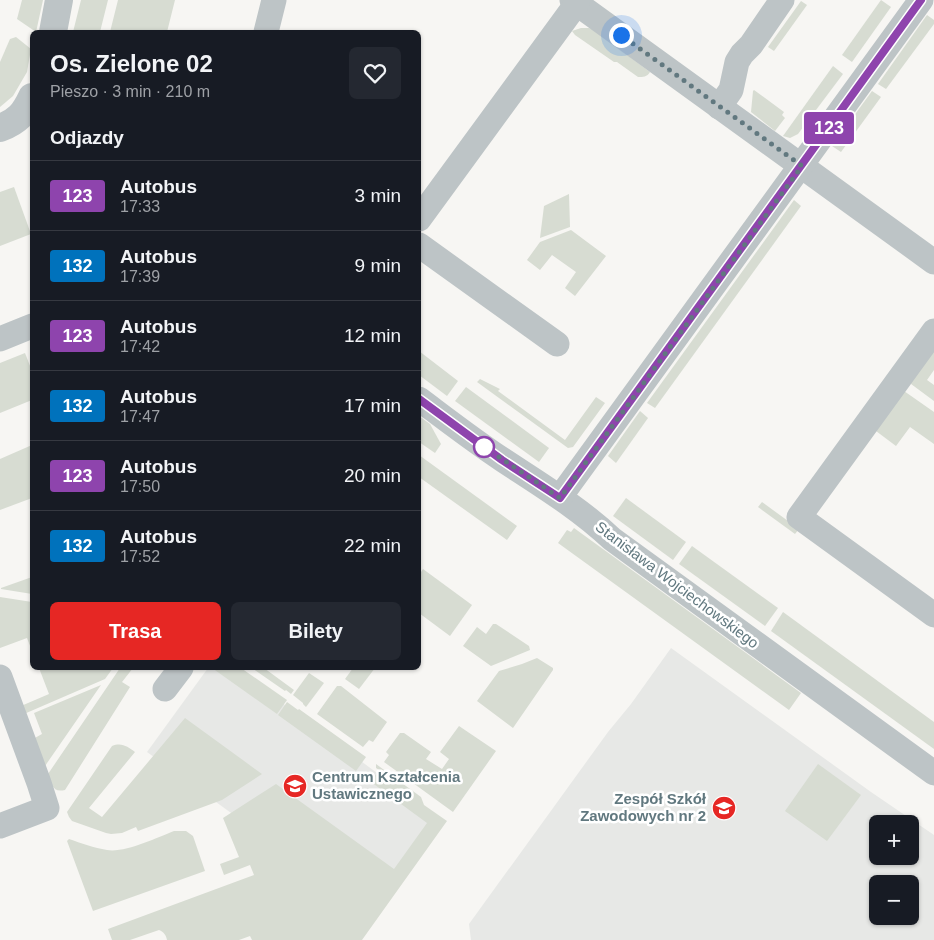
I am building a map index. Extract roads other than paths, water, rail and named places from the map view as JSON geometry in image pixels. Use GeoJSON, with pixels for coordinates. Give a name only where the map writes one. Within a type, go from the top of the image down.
{"type":"FeatureCollection","features":[{"type":"Feature","properties":{"kind":"street"},"geometry":{"type":"LineString","coordinates":[[53,30],[59,0]]}},
{"type":"Feature","properties":{"kind":"street"},"geometry":{"type":"LineString","coordinates":[[266,30],[274,0]]}},
{"type":"Feature","properties":{"kind":"street"},"geometry":{"type":"LineString","coordinates":[[719,107],[731,90],[737,62],[782,0]]}},
{"type":"Feature","properties":{"kind":"street"},"geometry":{"type":"LineString","coordinates":[[421,216],[574,1],[934,262]]}},
{"type":"Feature","properties":{"kind":"street"},"geometry":{"type":"LineString","coordinates":[[560,498],[802,166],[918,1]]}},
{"type":"Feature","properties":{"kind":"street"},"geometry":{"type":"LineString","coordinates":[[0,128],[16,120],[30,105]]}},
{"type":"Feature","properties":{"kind":"street"},"geometry":{"type":"LineString","coordinates":[[421,246],[557,344]]}},
{"type":"Feature","properties":{"kind":"street"},"geometry":{"type":"LineString","coordinates":[[0,339],[30,327]]}},
{"type":"Feature","properties":{"kind":"street"},"geometry":{"type":"LineString","coordinates":[[934,331],[799,517],[934,615]]}},
{"type":"Feature","properties":{"kind":"street","name":"Stanisława Wojciechowskiego"},"geometry":{"type":"LineString","coordinates":[[421,401],[502,460],[560,498],[612,539],[934,773]]}},
{"type":"Feature","properties":{"kind":"street"},"geometry":{"type":"LineString","coordinates":[[165,689],[179,670]]}},
{"type":"Feature","properties":{"kind":"street"},"geometry":{"type":"LineString","coordinates":[[0,677],[47,808],[0,826]]}},
{"type":"Feature","properties":{"kind":"place","name":"Centrum Kształcenia Ustawicznego"},"geometry":{"type":"Point","coordinates":[295,786]}},
{"type":"Feature","properties":{"kind":"place","name":"Zespół Szkół Zawodowych nr 2"},"geometry":{"type":"Point","coordinates":[724,808]}}]}
